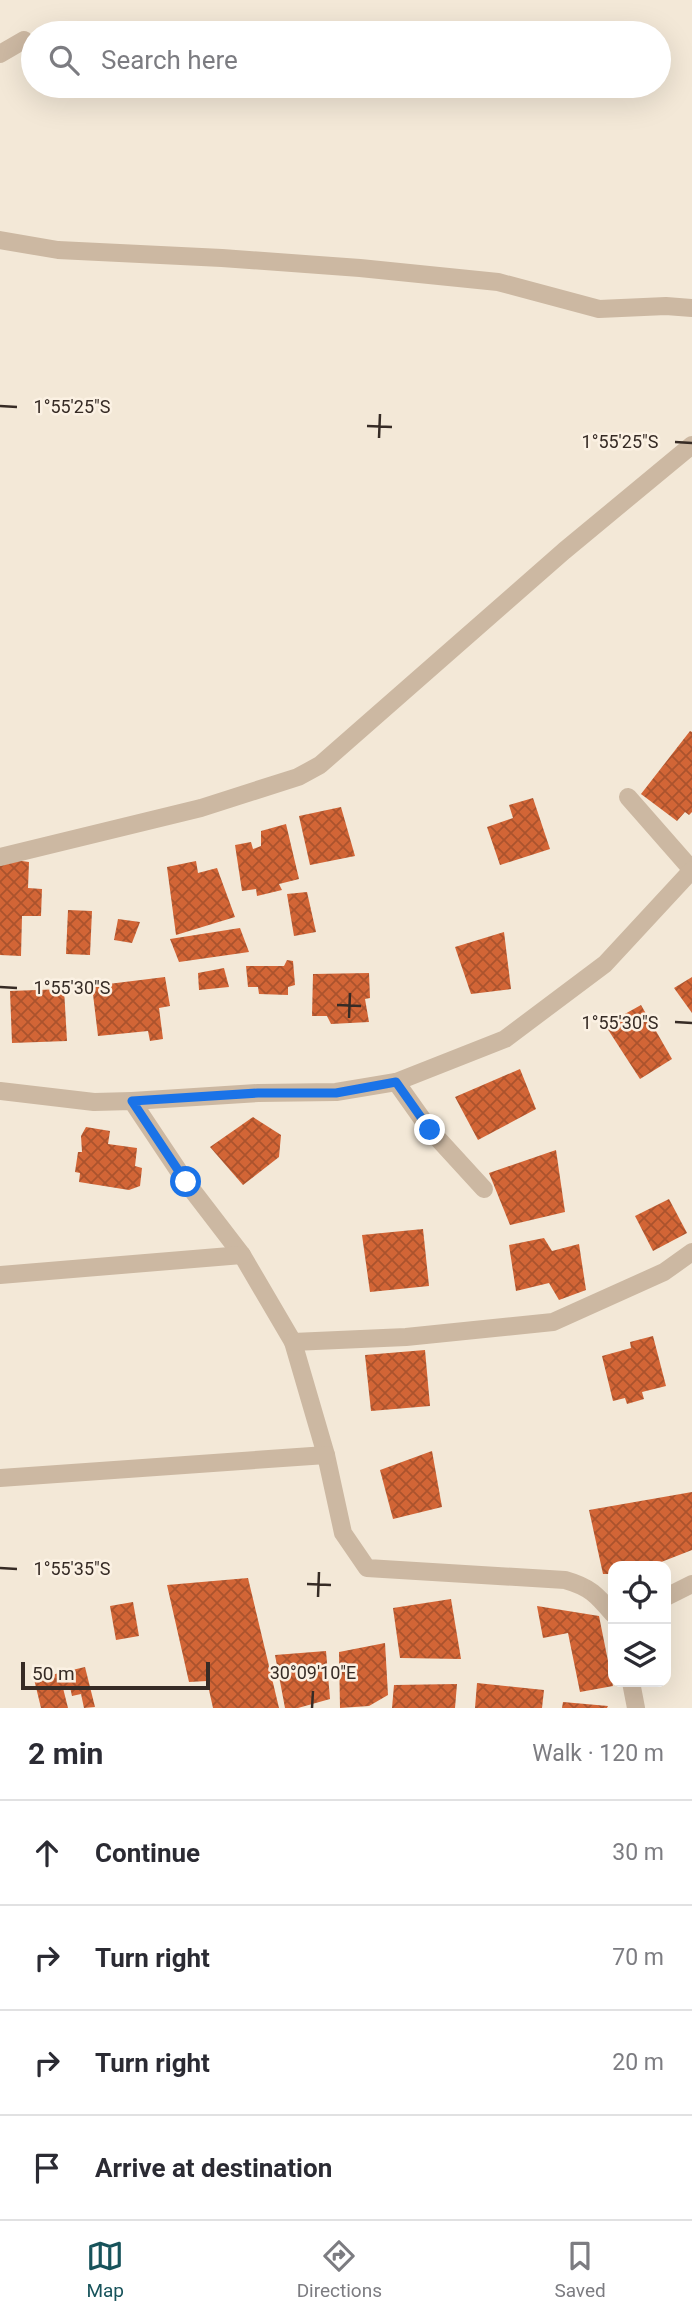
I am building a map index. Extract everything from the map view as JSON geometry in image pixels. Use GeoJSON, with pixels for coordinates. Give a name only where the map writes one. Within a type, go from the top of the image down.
{"type":"FeatureCollection","features":[{"type":"Feature","properties":{"kind":"street"},"geometry":{"type":"LineString","coordinates":[[0,54],[21,42]]}},
{"type":"Feature","properties":{"kind":"street"},"geometry":{"type":"LineString","coordinates":[[0,240],[58,250],[277,262],[498,282],[599,309],[666,306],[692,308]]}},
{"type":"Feature","properties":{"kind":"street"},"geometry":{"type":"LineString","coordinates":[[0,857],[201,808],[298,777],[320,765],[565,551],[692,445]]}},
{"type":"Feature","properties":{"kind":"street"},"geometry":{"type":"LineString","coordinates":[[0,1091],[94,1102],[258,1093],[336,1093],[396,1082],[505,1039],[606,964],[692,870],[628,797]]}},
{"type":"Feature","properties":{"kind":"street"},"geometry":{"type":"LineString","coordinates":[[396,1082],[430,1130],[484,1189]]}},
{"type":"Feature","properties":{"kind":"street"},"geometry":{"type":"LineString","coordinates":[[132,1101],[186,1182],[242,1255],[293,1342],[326,1455],[344,1533],[367,1568],[565,1580],[585,1586],[608,1608]]}},
{"type":"Feature","properties":{"kind":"street"},"geometry":{"type":"LineString","coordinates":[[293,1342],[406,1337],[553,1322],[664,1272],[692,1252]]}},
{"type":"Feature","properties":{"kind":"street"},"geometry":{"type":"LineString","coordinates":[[0,1275],[242,1255]]}},
{"type":"Feature","properties":{"kind":"street"},"geometry":{"type":"LineString","coordinates":[[0,1478],[326,1455]]}},
{"type":"Feature","properties":{"kind":"street"},"geometry":{"type":"LineString","coordinates":[[671,1594],[692,1584]]}},
{"type":"Feature","properties":{"kind":"street"},"geometry":{"type":"LineString","coordinates":[[632,1687],[636,1708]]}},
{"type":"Feature","properties":{"kind":"building"},"geometry":{"type":"Polygon","coordinates":[[[690,731],[692,812],[689,815],[685,812],[677,821],[641,794],[690,731]]]}},
{"type":"Feature","properties":{"kind":"building"},"geometry":{"type":"Polygon","coordinates":[[[533,798],[550,849],[500,865],[487,827],[513,818],[509,805],[533,798]]]}},
{"type":"Feature","properties":{"kind":"building"},"geometry":{"type":"Polygon","coordinates":[[[341,807],[355,856],[310,865],[299,816],[341,807]]]}},
{"type":"Feature","properties":{"kind":"building"},"geometry":{"type":"Polygon","coordinates":[[[286,824],[299,879],[279,884],[282,890],[257,896],[256,889],[242,891],[235,845],[251,842],[253,849],[261,846],[261,831],[286,824]]]}},
{"type":"Feature","properties":{"kind":"building"},"geometry":{"type":"Polygon","coordinates":[[[0,858],[29,862],[28,888],[42,889],[41,916],[22,916],[21,956],[0,955],[0,858]]]}},
{"type":"Feature","properties":{"kind":"building"},"geometry":{"type":"Polygon","coordinates":[[[196,861],[198,873],[217,868],[235,917],[176,935],[167,867],[196,861]]]}},
{"type":"Feature","properties":{"kind":"building"},"geometry":{"type":"Polygon","coordinates":[[[307,892],[316,932],[294,936],[287,894],[307,892]]]}},
{"type":"Feature","properties":{"kind":"building"},"geometry":{"type":"Polygon","coordinates":[[[68,910],[92,911],[90,955],[66,954],[68,910]]]}},
{"type":"Feature","properties":{"kind":"building"},"geometry":{"type":"Polygon","coordinates":[[[118,919],[140,922],[132,943],[114,940],[118,919]]]}},
{"type":"Feature","properties":{"kind":"building"},"geometry":{"type":"Polygon","coordinates":[[[240,928],[249,952],[179,962],[170,939],[240,928]]]}},
{"type":"Feature","properties":{"kind":"building"},"geometry":{"type":"Polygon","coordinates":[[[504,932],[511,989],[471,994],[455,947],[504,932]]]}},
{"type":"Feature","properties":{"kind":"building"},"geometry":{"type":"Polygon","coordinates":[[[287,960],[293,961],[295,985],[288,987],[288,995],[259,994],[258,987],[248,987],[246,966],[284,966],[287,960]]]}},
{"type":"Feature","properties":{"kind":"building"},"geometry":{"type":"Polygon","coordinates":[[[224,968],[229,987],[199,990],[198,973],[224,968]]]}},
{"type":"Feature","properties":{"kind":"building"},"geometry":{"type":"Polygon","coordinates":[[[369,973],[370,998],[365,999],[369,1022],[331,1024],[327,1016],[312,1016],[313,974],[369,973]]]}},
{"type":"Feature","properties":{"kind":"building"},"geometry":{"type":"Polygon","coordinates":[[[165,977],[170,1006],[159,1008],[163,1039],[150,1041],[148,1031],[98,1036],[92,986],[165,977]]]}},
{"type":"Feature","properties":{"kind":"building"},"geometry":{"type":"Polygon","coordinates":[[[692,977],[692,1013],[674,988],[692,977]]]}},
{"type":"Feature","properties":{"kind":"building"},"geometry":{"type":"Polygon","coordinates":[[[64,989],[67,1041],[12,1043],[10,991],[64,989]]]}},
{"type":"Feature","properties":{"kind":"building"},"geometry":{"type":"Polygon","coordinates":[[[641,1005],[672,1059],[640,1079],[605,1025],[641,1005]]]}},
{"type":"Feature","properties":{"kind":"building"},"geometry":{"type":"Polygon","coordinates":[[[520,1069],[536,1109],[478,1140],[455,1097],[520,1069]]]}},
{"type":"Feature","properties":{"kind":"building"},"geometry":{"type":"Polygon","coordinates":[[[253,1117],[281,1135],[279,1157],[243,1185],[210,1147],[253,1117]]]}},
{"type":"Feature","properties":{"kind":"building"},"geometry":{"type":"Polygon","coordinates":[[[86,1127],[110,1131],[108,1144],[137,1148],[135,1166],[142,1168],[140,1186],[129,1190],[79,1182],[80,1173],[75,1172],[78,1152],[82,1152],[81,1136],[86,1127]]]}},
{"type":"Feature","properties":{"kind":"building"},"geometry":{"type":"Polygon","coordinates":[[[556,1150],[565,1212],[510,1225],[489,1173],[556,1150]]]}},
{"type":"Feature","properties":{"kind":"building"},"geometry":{"type":"Polygon","coordinates":[[[669,1199],[687,1233],[653,1251],[635,1216],[669,1199]]]}},
{"type":"Feature","properties":{"kind":"building"},"geometry":{"type":"Polygon","coordinates":[[[423,1229],[429,1286],[370,1292],[362,1235],[423,1229]]]}},
{"type":"Feature","properties":{"kind":"building"},"geometry":{"type":"Polygon","coordinates":[[[544,1238],[552,1251],[579,1244],[586,1290],[559,1300],[549,1283],[516,1291],[509,1245],[544,1238]]]}},
{"type":"Feature","properties":{"kind":"building"},"geometry":{"type":"Polygon","coordinates":[[[653,1336],[666,1386],[642,1392],[644,1399],[627,1404],[625,1398],[613,1401],[602,1356],[631,1348],[630,1342],[653,1336]]]}},
{"type":"Feature","properties":{"kind":"building"},"geometry":{"type":"Polygon","coordinates":[[[425,1350],[430,1406],[371,1411],[365,1355],[425,1350]]]}},
{"type":"Feature","properties":{"kind":"building"},"geometry":{"type":"Polygon","coordinates":[[[432,1451],[442,1507],[393,1519],[380,1470],[432,1451]]]}},
{"type":"Feature","properties":{"kind":"building"},"geometry":{"type":"Polygon","coordinates":[[[692,1492],[692,1550],[664,1561],[608,1561],[608,1574],[603,1574],[589,1510],[692,1492]]]}},
{"type":"Feature","properties":{"kind":"building"},"geometry":{"type":"Polygon","coordinates":[[[248,1578],[279,1708],[213,1708],[207,1681],[189,1682],[167,1585],[248,1578]]]}},
{"type":"Feature","properties":{"kind":"building"},"geometry":{"type":"Polygon","coordinates":[[[451,1599],[461,1659],[400,1658],[393,1608],[451,1599]]]}},
{"type":"Feature","properties":{"kind":"building"},"geometry":{"type":"Polygon","coordinates":[[[133,1602],[139,1636],[116,1640],[110,1606],[133,1602]]]}},
{"type":"Feature","properties":{"kind":"building"},"geometry":{"type":"Polygon","coordinates":[[[537,1606],[599,1616],[608,1661],[608,1687],[580,1692],[568,1633],[543,1638],[537,1606]]]}},
{"type":"Feature","properties":{"kind":"building"},"geometry":{"type":"Polygon","coordinates":[[[385,1643],[388,1695],[369,1706],[340,1708],[339,1652],[385,1643]]]}},
{"type":"Feature","properties":{"kind":"building"},"geometry":{"type":"Polygon","coordinates":[[[326,1651],[330,1699],[298,1708],[285,1708],[275,1655],[326,1651]]]}},
{"type":"Feature","properties":{"kind":"building"},"geometry":{"type":"Polygon","coordinates":[[[85,1667],[95,1707],[84,1708],[81,1694],[72,1696],[70,1687],[63,1688],[68,1708],[41,1708],[34,1679],[85,1667]]]}},
{"type":"Feature","properties":{"kind":"building"},"geometry":{"type":"Polygon","coordinates":[[[477,1683],[544,1690],[542,1708],[475,1708],[477,1683]]]}},
{"type":"Feature","properties":{"kind":"building"},"geometry":{"type":"Polygon","coordinates":[[[457,1684],[455,1708],[392,1708],[394,1685],[457,1684]]]}},
{"type":"Feature","properties":{"kind":"building"},"geometry":{"type":"Polygon","coordinates":[[[563,1702],[608,1706],[562,1708],[563,1702]]]}},
{"type":"Feature","properties":{"kind":"route"},"geometry":{"type":"LineString","coordinates":[[186,1182],[132,1101],[258,1093],[336,1093],[396,1082],[430,1130]]}}]}
